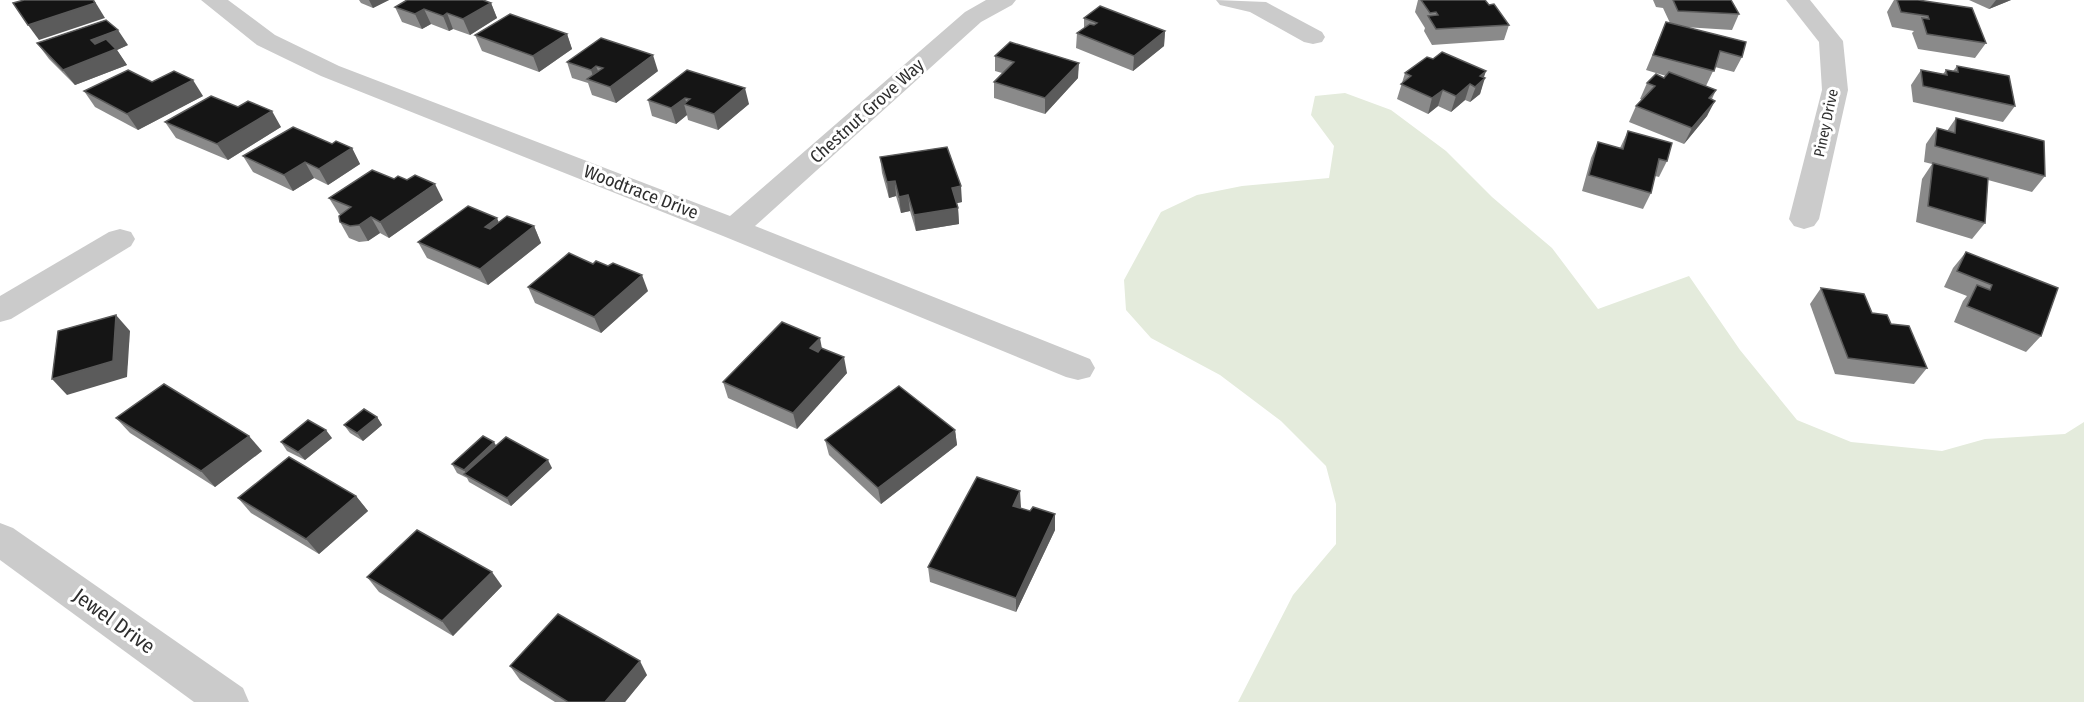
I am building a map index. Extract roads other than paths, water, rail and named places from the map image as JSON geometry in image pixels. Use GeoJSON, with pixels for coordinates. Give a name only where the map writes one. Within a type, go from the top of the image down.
{"type":"FeatureCollection","features":[{"type":"Feature","properties":{"kind":"street","name":"Woodtrace Drive"},"geometry":{"type":"LineString","coordinates":[[213,0],[266,40],[330,71],[734,229],[1078,368]]}},
{"type":"Feature","properties":{"kind":"street"},"geometry":{"type":"LineString","coordinates":[[1228,0],[1258,7],[1313,37]]}},
{"type":"Feature","properties":{"kind":"street","name":"Piney Drive"},"geometry":{"type":"LineString","coordinates":[[1798,0],[1831,41],[1835,90],[1804,219]]}},
{"type":"Feature","properties":{"kind":"street","name":"Chestnut Grove Way"},"geometry":{"type":"LineString","coordinates":[[734,229],[989,2]]}},
{"type":"Feature","properties":{"kind":"street"},"geometry":{"type":"LineString","coordinates":[[0,311],[120,239]]}},
{"type":"Feature","properties":{"kind":"street","name":"Jewel Drive"},"geometry":{"type":"LineString","coordinates":[[0,539],[228,702]]}}]}
